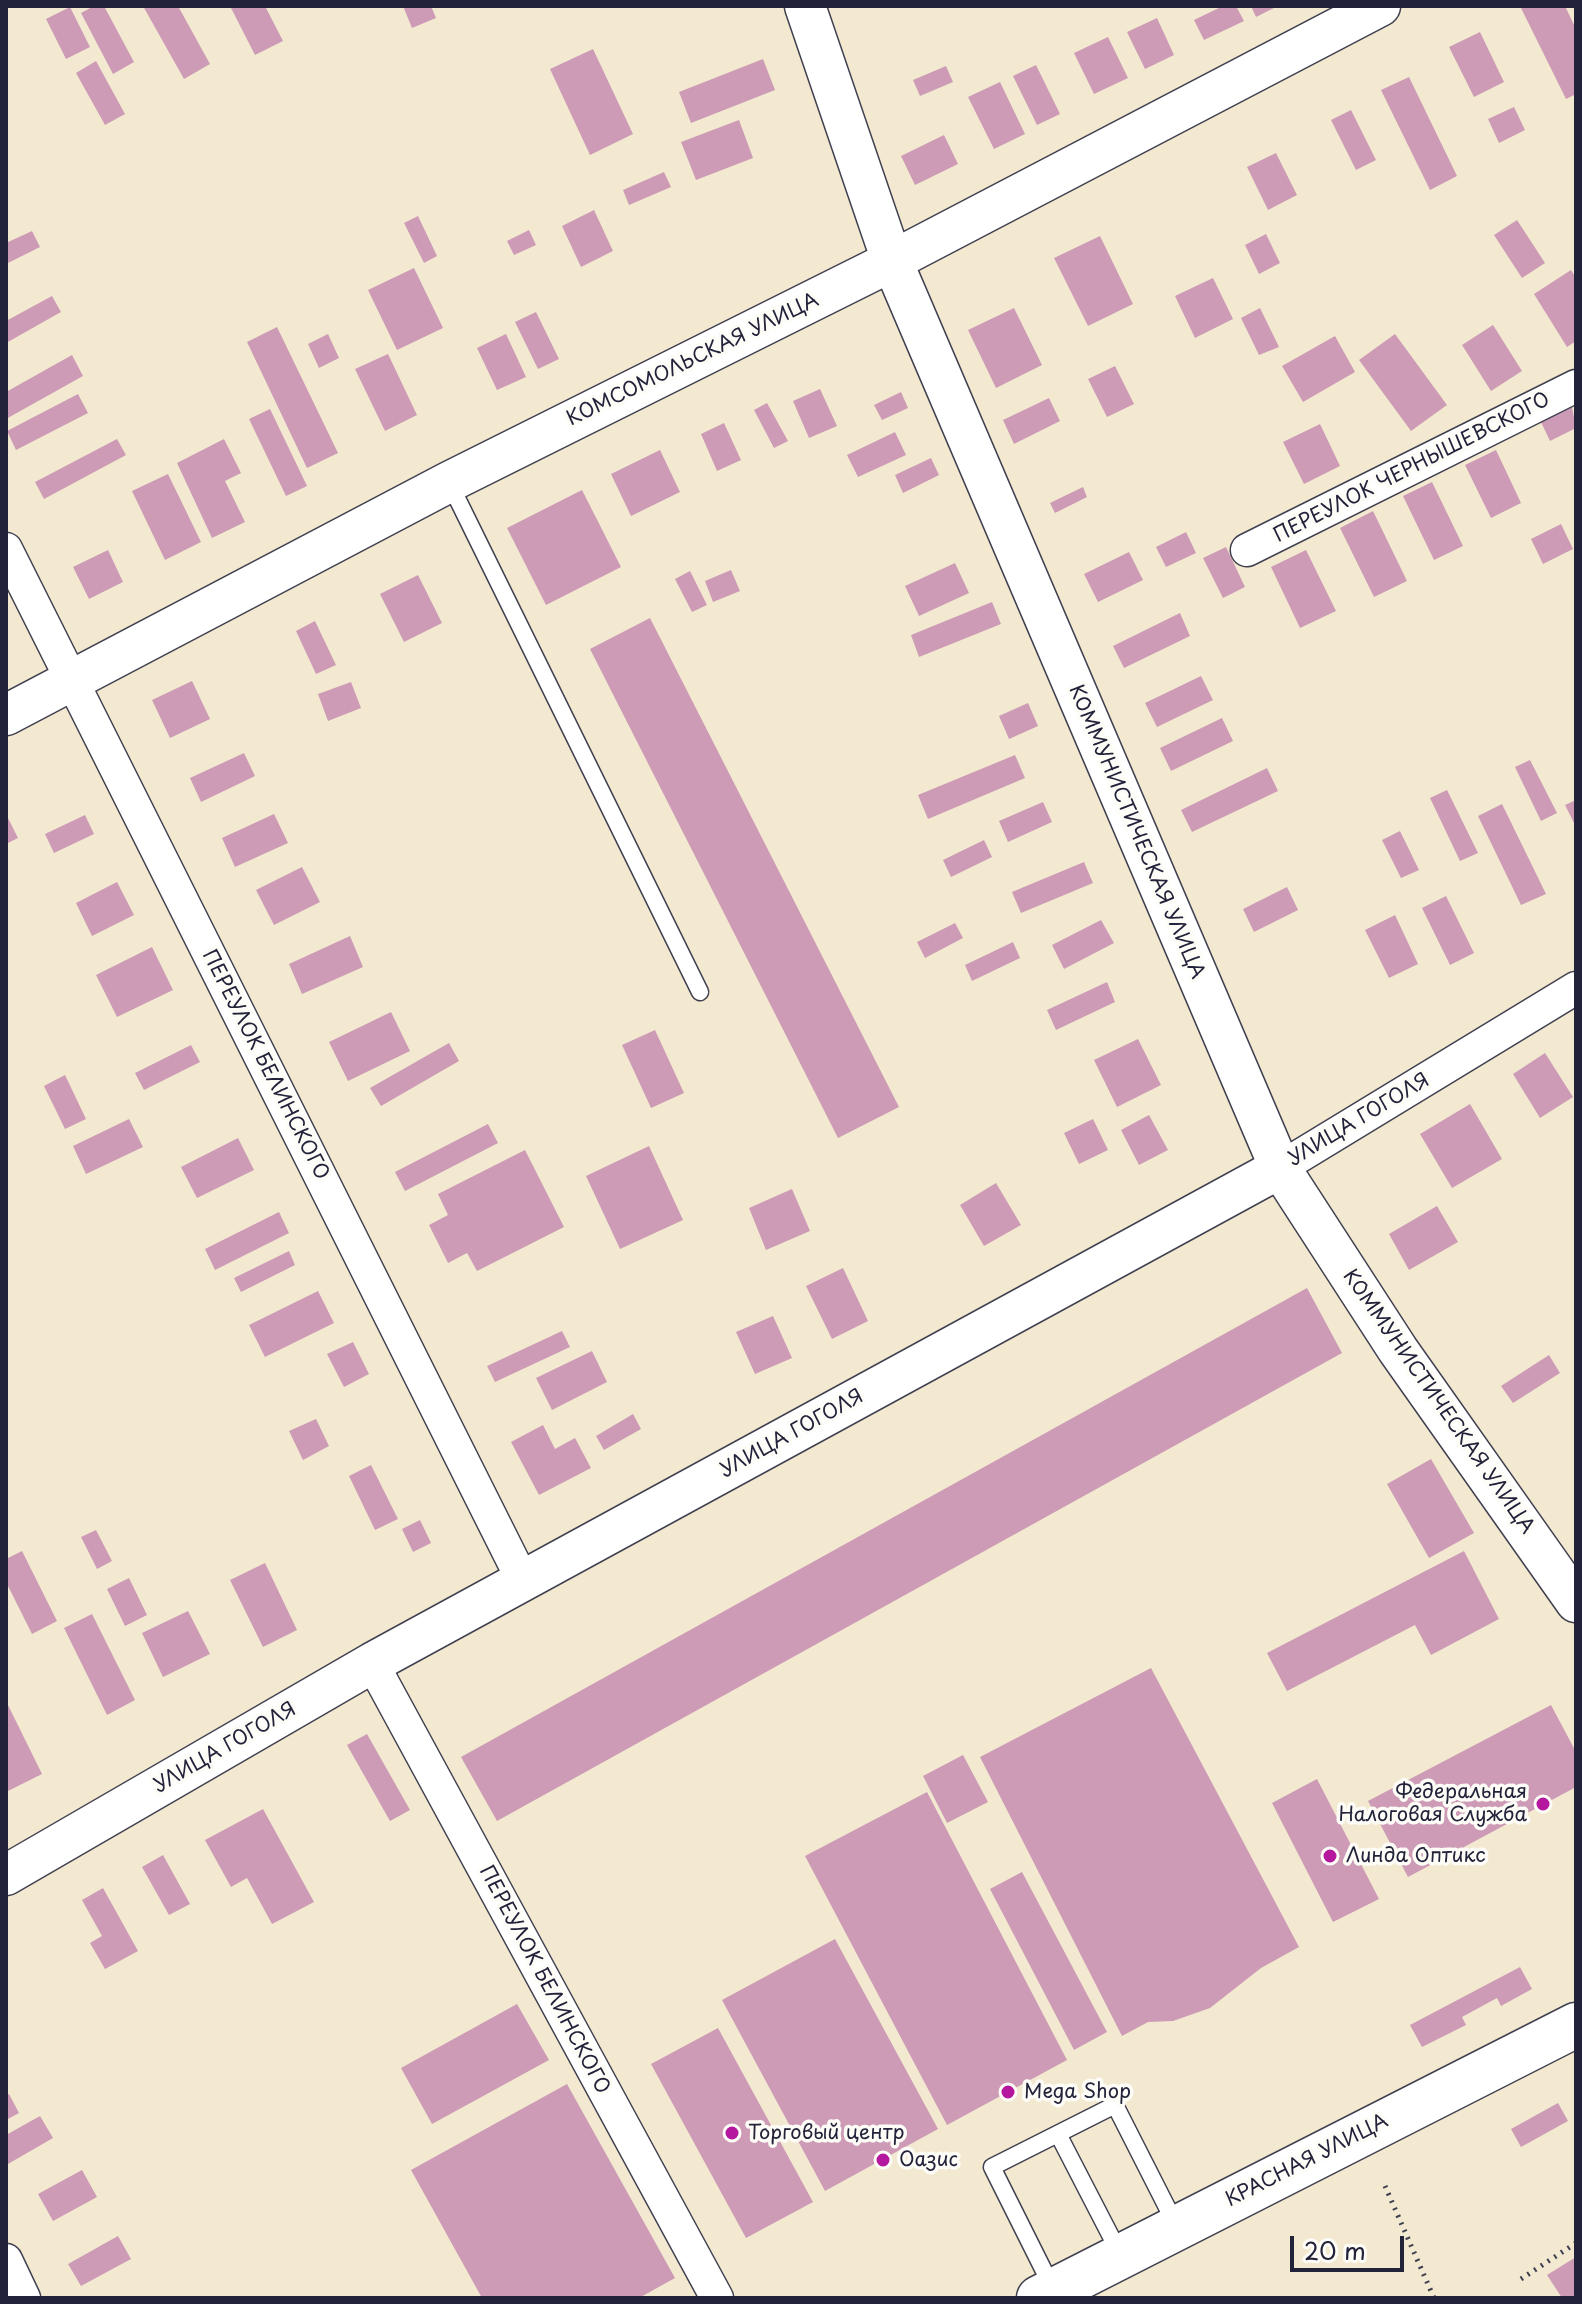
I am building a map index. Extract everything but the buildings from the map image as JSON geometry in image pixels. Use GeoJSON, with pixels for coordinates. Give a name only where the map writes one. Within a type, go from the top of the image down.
{"type":"FeatureCollection","features":[{"type":"Feature","properties":{"kind":"main road","name":"КРАСНАЯ УЛИЦА"},"geometry":{"type":"LineString","coordinates":[[1047,2294],[1576,2025]]}},
{"type":"Feature","properties":{"kind":"street","name":"КОММУНИСТИЧЕСКАЯ УЛИЦА"},"geometry":{"type":"LineString","coordinates":[[805,6],[892,261],[1280,1168],[1398,1350],[1576,1602]]}},
{"type":"Feature","properties":{"kind":"street","name":"КОМСОМОЛЬСКАЯ УЛИЦА"},"geometry":{"type":"LineString","coordinates":[[6,715],[449,482],[892,261],[1380,6]]}},
{"type":"Feature","properties":{"kind":"street","name":"ПЕРЕУЛОК ЧЕРНЫШЕВСКОГО"},"geometry":{"type":"LineString","coordinates":[[1247,550],[1576,386]]}},
{"type":"Feature","properties":{"kind":"street","name":"ПЕРЕУЛОК БЕЛИНСКОГО"},"geometry":{"type":"LineString","coordinates":[[6,549],[523,1581]]}},
{"type":"Feature","properties":{"kind":"street","name":"УЛИЦА ГОГОЛЯ"},"geometry":{"type":"LineString","coordinates":[[6,1875],[372,1663],[1280,1168],[1576,988]]}},
{"type":"Feature","properties":{"kind":"street","name":"ПЕРЕУЛОК БЕЛИНСКОГО"},"geometry":{"type":"LineString","coordinates":[[372,1663],[717,2298]]}},
{"type":"Feature","properties":{"kind":"street"},"geometry":{"type":"LineString","coordinates":[[6,2260],[24,2298]]}},
{"type":"Feature","properties":{"kind":"lane"},"geometry":{"type":"LineString","coordinates":[[449,482],[700,992]]}},
{"type":"Feature","properties":{"kind":"lane"},"geometry":{"type":"LineString","coordinates":[[1047,2294],[992,2167],[1115,2105],[1177,2227]]}},
{"type":"Feature","properties":{"kind":"lane"},"geometry":{"type":"LineString","coordinates":[[1058,2134],[1121,2256]]}},
{"type":"Feature","properties":{"kind":"path"},"geometry":{"type":"LineString","coordinates":[[1385,2186],[1434,2298]]}},
{"type":"Feature","properties":{"kind":"path"},"geometry":{"type":"LineString","coordinates":[[1521,2279],[1576,2243]]}},
{"type":"Feature","properties":{"kind":"place","name":"Федеральная Налоговая Служба"},"geometry":{"type":"Point","coordinates":[1543,1804]}},
{"type":"Feature","properties":{"kind":"place","name":"Линда Оптикс"},"geometry":{"type":"Point","coordinates":[1330,1856]}},
{"type":"Feature","properties":{"kind":"place","name":"Mega Shop"},"geometry":{"type":"Point","coordinates":[1008,2092]}},
{"type":"Feature","properties":{"kind":"place","name":"Торговый центр"},"geometry":{"type":"Point","coordinates":[732,2133]}},
{"type":"Feature","properties":{"kind":"place","name":"Оазис"},"geometry":{"type":"Point","coordinates":[883,2160]}}]}
